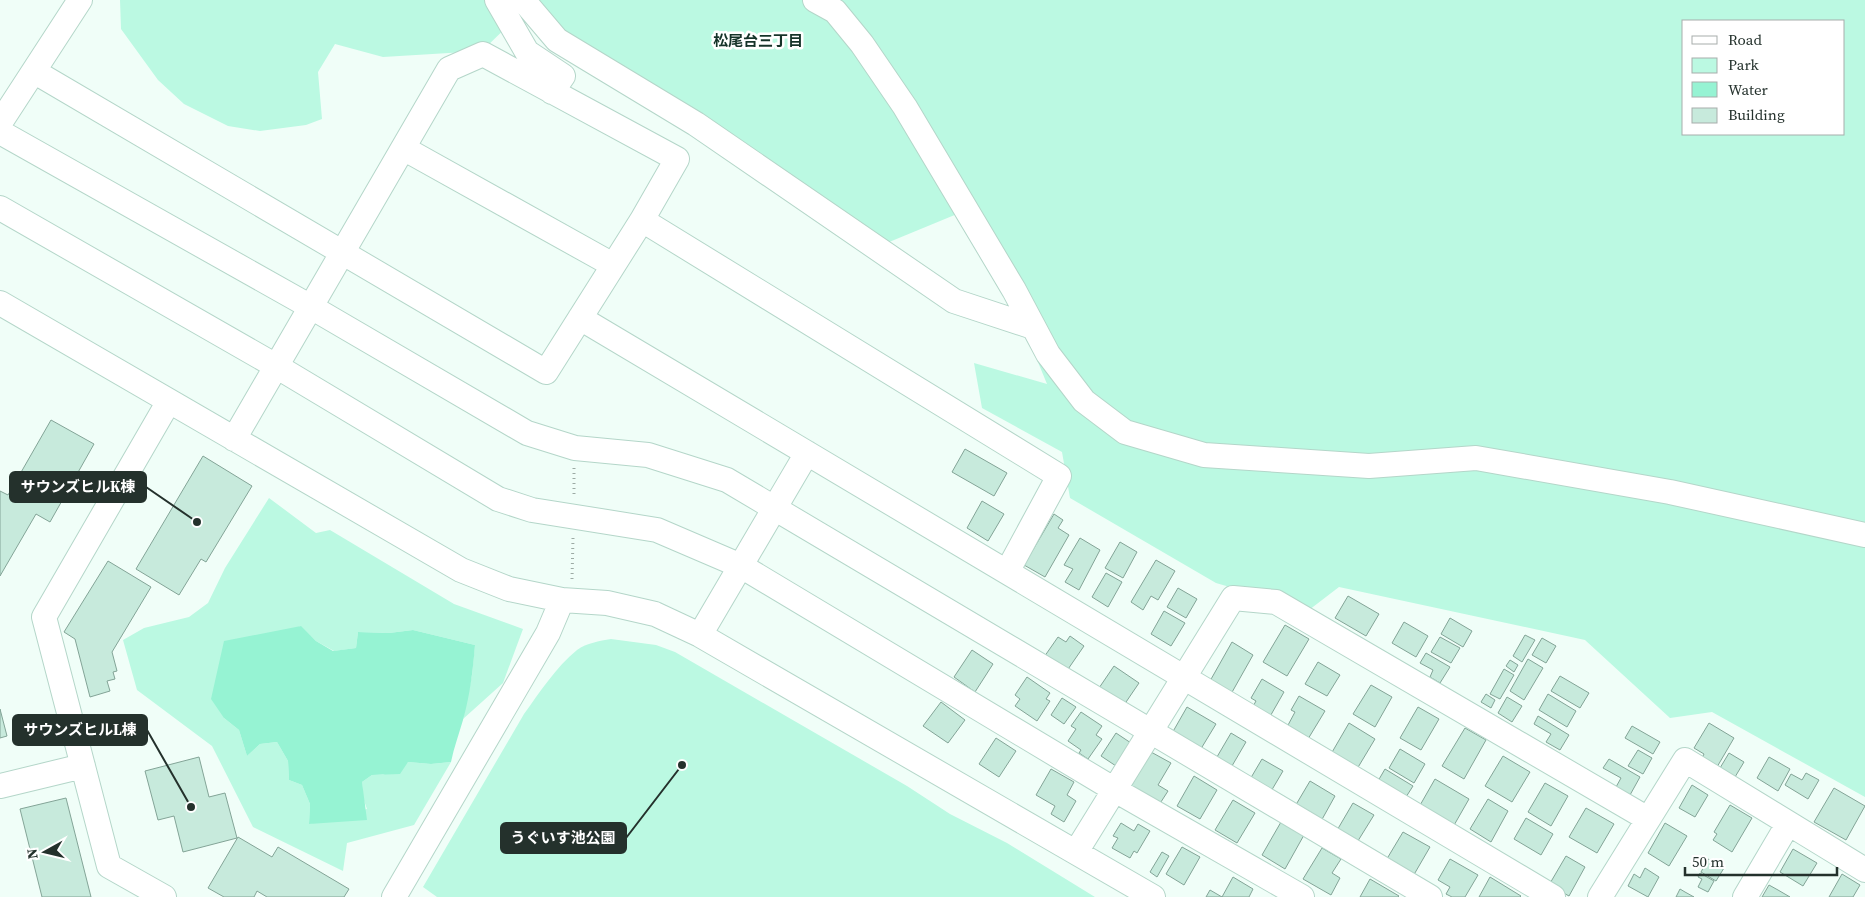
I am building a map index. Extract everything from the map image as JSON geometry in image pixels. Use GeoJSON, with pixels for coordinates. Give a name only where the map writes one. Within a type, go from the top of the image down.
{"type":"FeatureCollection","features":[{"type":"Feature","properties":{"kind":"street"},"geometry":{"type":"LineString","coordinates":[[0,123],[35,72],[80,0]]}},
{"type":"Feature","properties":{"kind":"street"},"geometry":{"type":"LineString","coordinates":[[497,0],[526,52],[563,76],[552,92]]}},
{"type":"Feature","properties":{"kind":"street"},"geometry":{"type":"LineString","coordinates":[[523,0],[557,40],[696,124],[897,260],[947,297],[1033,327]]}},
{"type":"Feature","properties":{"kind":"street"},"geometry":{"type":"LineString","coordinates":[[815,0],[835,11],[862,44],[905,107],[1014,290],[1048,354],[1084,401],[1125,432],[1204,455],[1369,466],[1476,458],[1670,492],[1865,535]]}},
{"type":"Feature","properties":{"kind":"street"},"geometry":{"type":"LineString","coordinates":[[35,72],[342,253],[546,372],[642,220],[677,159],[483,54],[449,70],[404,148],[342,253],[311,307],[276,366],[234,439]]}},
{"type":"Feature","properties":{"kind":"street"},"geometry":{"type":"LineString","coordinates":[[0,132],[311,307],[527,433],[575,448],[648,455],[727,480],[1430,897]]}},
{"type":"Feature","properties":{"kind":"street"},"geometry":{"type":"LineString","coordinates":[[404,148],[613,265]]}},
{"type":"Feature","properties":{"kind":"street"},"geometry":{"type":"LineString","coordinates":[[0,208],[276,366],[498,499],[532,510],[657,530],[741,566],[1114,790],[1302,897]]}},
{"type":"Feature","properties":{"kind":"street"},"geometry":{"type":"LineString","coordinates":[[642,220],[1059,476],[1007,572]]}},
{"type":"Feature","properties":{"kind":"street"},"geometry":{"type":"LineString","coordinates":[[0,303],[461,570],[509,589],[562,600],[607,603],[655,614],[700,635],[1153,897]]}},
{"type":"Feature","properties":{"kind":"street"},"geometry":{"type":"LineString","coordinates":[[580,318],[1553,897]]}},
{"type":"Feature","properties":{"kind":"street"},"geometry":{"type":"LineString","coordinates":[[164,897],[109,866],[44,617],[169,401]]}},
{"type":"Feature","properties":{"kind":"street"},"geometry":{"type":"LineString","coordinates":[[700,635],[807,453]]}},
{"type":"Feature","properties":{"kind":"street"},"geometry":{"type":"LineString","coordinates":[[1076,852],[1233,598],[1276,602],[1648,819]]}},
{"type":"Feature","properties":{"kind":"street"},"geometry":{"type":"LineString","coordinates":[[394,897],[548,633],[562,600]]}},
{"type":"Feature","properties":{"kind":"street"},"geometry":{"type":"LineString","coordinates":[[1600,897],[1685,760],[1865,870]]}},
{"type":"Feature","properties":{"kind":"street"},"geometry":{"type":"LineString","coordinates":[[0,786],[83,766]]}},
{"type":"Feature","properties":{"kind":"street"},"geometry":{"type":"LineString","coordinates":[[1745,897],[1788,824]]}},
{"type":"Feature","properties":{"kind":"green space"},"geometry":{"type":"Polygon","coordinates":[[[120,0],[1865,0],[1865,797],[1712,712],[1670,718],[1585,640],[1339,587],[1309,610],[1216,583],[1070,498],[1062,452],[982,408],[974,363],[1047,384],[974,207],[865,252],[522,12],[482,51],[383,57],[335,44],[318,72],[322,119],[306,125],[260,131],[228,126],[184,104],[158,80],[121,29],[120,0]]]}},
{"type":"Feature","properties":{"kind":"green space"},"geometry":{"type":"Polygon","coordinates":[[[269,498],[316,533],[330,530],[454,604],[523,629],[503,683],[463,719],[472,675],[475,645],[413,630],[389,633],[358,632],[356,648],[334,651],[316,641],[300,626],[224,718],[239,730],[247,756],[260,744],[277,742],[288,761],[289,780],[302,785],[310,804],[309,824],[367,809],[363,798],[362,782],[372,775],[383,775],[408,762],[431,764],[451,762],[414,825],[347,843],[343,871],[253,827],[212,746],[137,690],[123,640],[144,628],[189,617],[208,603],[225,568],[269,498]]]}},
{"type":"Feature","properties":{"kind":"green space"},"geometry":{"type":"Polygon","coordinates":[[[611,639],[656,645],[675,652],[907,786],[950,814],[1007,843],[1095,897],[437,897],[423,887],[524,714],[549,680],[577,650],[589,644],[611,639]]]}},
{"type":"Feature","properties":{"kind":"water"},"geometry":{"type":"Polygon","coordinates":[[[301,626],[316,641],[333,651],[356,648],[358,632],[389,633],[413,630],[475,645],[468,701],[451,762],[431,764],[408,762],[400,774],[372,775],[362,782],[367,820],[309,824],[310,804],[302,785],[289,780],[288,761],[277,742],[260,744],[247,756],[239,730],[224,718],[211,699],[224,641],[301,626]]]}},
{"type":"Feature","properties":{"kind":"building"},"geometry":{"type":"Polygon","coordinates":[[[51,420],[94,444],[50,522],[36,514],[0,576],[0,491],[8,495],[51,420]]]}},
{"type":"Feature","properties":{"kind":"building"},"geometry":{"type":"Polygon","coordinates":[[[965,449],[1007,473],[994,496],[952,472],[965,449]]]}},
{"type":"Feature","properties":{"kind":"building"},"geometry":{"type":"Polygon","coordinates":[[[203,456],[252,486],[206,562],[201,559],[179,595],[136,569],[203,456]]]}},
{"type":"Feature","properties":{"kind":"building"},"geometry":{"type":"Polygon","coordinates":[[[982,501],[1004,514],[988,541],[967,528],[982,501]]]}},
{"type":"Feature","properties":{"kind":"building"},"geometry":{"type":"Polygon","coordinates":[[[1054,514],[1063,520],[1058,528],[1069,535],[1045,577],[1024,565],[1054,514]]]}},
{"type":"Feature","properties":{"kind":"building"},"geometry":{"type":"Polygon","coordinates":[[[1080,538],[1100,550],[1079,590],[1065,582],[1073,569],[1064,565],[1080,538]]]}},
{"type":"Feature","properties":{"kind":"building"},"geometry":{"type":"Polygon","coordinates":[[[1120,542],[1137,552],[1123,578],[1105,568],[1120,542]]]}},
{"type":"Feature","properties":{"kind":"building"},"geometry":{"type":"Polygon","coordinates":[[[1156,560],[1175,571],[1158,600],[1151,596],[1143,610],[1131,602],[1156,560]]]}},
{"type":"Feature","properties":{"kind":"building"},"geometry":{"type":"Polygon","coordinates":[[[108,561],[151,587],[112,652],[117,671],[113,672],[115,679],[107,681],[110,691],[90,697],[75,639],[64,632],[108,561]]]}},
{"type":"Feature","properties":{"kind":"building"},"geometry":{"type":"Polygon","coordinates":[[[1106,573],[1122,582],[1108,607],[1092,597],[1106,573]]]}},
{"type":"Feature","properties":{"kind":"building"},"geometry":{"type":"Polygon","coordinates":[[[1178,588],[1197,599],[1186,618],[1167,607],[1178,588]]]}},
{"type":"Feature","properties":{"kind":"building"},"geometry":{"type":"Polygon","coordinates":[[[1348,596],[1379,614],[1366,636],[1335,618],[1348,596]]]}},
{"type":"Feature","properties":{"kind":"building"},"geometry":{"type":"Polygon","coordinates":[[[1164,611],[1185,623],[1171,646],[1151,634],[1164,611]]]}},
{"type":"Feature","properties":{"kind":"building"},"geometry":{"type":"Polygon","coordinates":[[[1450,618],[1472,631],[1463,647],[1441,634],[1450,618]]]}},
{"type":"Feature","properties":{"kind":"building"},"geometry":{"type":"Polygon","coordinates":[[[1404,622],[1428,636],[1416,657],[1392,643],[1404,622]]]}},
{"type":"Feature","properties":{"kind":"building"},"geometry":{"type":"Polygon","coordinates":[[[1285,625],[1309,639],[1287,676],[1263,662],[1285,625]]]}},
{"type":"Feature","properties":{"kind":"building"},"geometry":{"type":"Polygon","coordinates":[[[1525,635],[1535,640],[1522,662],[1513,656],[1525,635]]]}},
{"type":"Feature","properties":{"kind":"building"},"geometry":{"type":"Polygon","coordinates":[[[1070,636],[1084,646],[1064,675],[1042,660],[1058,637],[1066,642],[1070,636]]]}},
{"type":"Feature","properties":{"kind":"building"},"geometry":{"type":"Polygon","coordinates":[[[1440,637],[1460,648],[1451,663],[1431,652],[1440,637]]]}},
{"type":"Feature","properties":{"kind":"building"},"geometry":{"type":"Polygon","coordinates":[[[1542,638],[1556,646],[1546,663],[1532,655],[1542,638]]]}},
{"type":"Feature","properties":{"kind":"building"},"geometry":{"type":"Polygon","coordinates":[[[1232,642],[1253,655],[1231,694],[1210,681],[1232,642]]]}},
{"type":"Feature","properties":{"kind":"building"},"geometry":{"type":"Polygon","coordinates":[[[972,650],[993,664],[975,692],[954,677],[972,650]]]}},
{"type":"Feature","properties":{"kind":"building"},"geometry":{"type":"Polygon","coordinates":[[[1426,653],[1450,667],[1440,683],[1430,677],[1433,670],[1420,663],[1426,653]]]}},
{"type":"Feature","properties":{"kind":"building"},"geometry":{"type":"Polygon","coordinates":[[[1528,659],[1543,668],[1524,700],[1510,691],[1528,659]]]}},
{"type":"Feature","properties":{"kind":"building"},"geometry":{"type":"Polygon","coordinates":[[[1510,660],[1518,665],[1514,672],[1506,666],[1510,660]]]}},
{"type":"Feature","properties":{"kind":"building"},"geometry":{"type":"Polygon","coordinates":[[[1318,662],[1340,675],[1327,696],[1305,684],[1318,662]]]}},
{"type":"Feature","properties":{"kind":"building"},"geometry":{"type":"Polygon","coordinates":[[[1114,666],[1139,683],[1124,705],[1099,688],[1114,666]]]}},
{"type":"Feature","properties":{"kind":"building"},"geometry":{"type":"Polygon","coordinates":[[[1504,669],[1514,675],[1500,699],[1490,694],[1504,669]]]}},
{"type":"Feature","properties":{"kind":"building"},"geometry":{"type":"Polygon","coordinates":[[[1560,676],[1589,693],[1580,708],[1551,691],[1560,676]]]}},
{"type":"Feature","properties":{"kind":"building"},"geometry":{"type":"Polygon","coordinates":[[[1027,677],[1050,693],[1046,699],[1050,701],[1037,721],[1015,706],[1020,699],[1015,695],[1027,677]]]}},
{"type":"Feature","properties":{"kind":"building"},"geometry":{"type":"Polygon","coordinates":[[[1262,679],[1284,692],[1268,720],[1251,710],[1256,701],[1251,698],[1262,679]]]}},
{"type":"Feature","properties":{"kind":"building"},"geometry":{"type":"Polygon","coordinates":[[[1371,685],[1392,697],[1375,727],[1353,714],[1371,685]]]}},
{"type":"Feature","properties":{"kind":"building"},"geometry":{"type":"Polygon","coordinates":[[[1486,694],[1495,700],[1491,708],[1481,702],[1486,694]]]}},
{"type":"Feature","properties":{"kind":"building"},"geometry":{"type":"Polygon","coordinates":[[[1548,694],[1576,711],[1567,727],[1539,710],[1548,694]]]}},
{"type":"Feature","properties":{"kind":"building"},"geometry":{"type":"Polygon","coordinates":[[[1299,696],[1325,711],[1308,739],[1287,727],[1295,712],[1291,710],[1299,696]]]}},
{"type":"Feature","properties":{"kind":"building"},"geometry":{"type":"Polygon","coordinates":[[[1507,697],[1522,706],[1512,722],[1498,713],[1507,697]]]}},
{"type":"Feature","properties":{"kind":"building"},"geometry":{"type":"Polygon","coordinates":[[[1062,698],[1076,707],[1064,724],[1051,715],[1062,698]]]}},
{"type":"Feature","properties":{"kind":"building"},"geometry":{"type":"Polygon","coordinates":[[[941,702],[965,720],[948,743],[923,726],[941,702]]]}},
{"type":"Feature","properties":{"kind":"building"},"geometry":{"type":"Polygon","coordinates":[[[1187,707],[1216,724],[1199,752],[1171,735],[1187,707]]]}},
{"type":"Feature","properties":{"kind":"building"},"geometry":{"type":"Polygon","coordinates":[[[1418,707],[1439,719],[1421,750],[1400,738],[1418,707]]]}},
{"type":"Feature","properties":{"kind":"building"},"geometry":{"type":"Polygon","coordinates":[[[0,709],[7,736],[0,738],[0,709]]]}},
{"type":"Feature","properties":{"kind":"building"},"geometry":{"type":"Polygon","coordinates":[[[1081,712],[1102,726],[1096,735],[1102,739],[1088,759],[1079,753],[1081,750],[1068,741],[1076,729],[1071,726],[1081,712]]]}},
{"type":"Feature","properties":{"kind":"building"},"geometry":{"type":"Polygon","coordinates":[[[1538,716],[1569,735],[1560,750],[1546,742],[1551,734],[1534,724],[1538,716]]]}},
{"type":"Feature","properties":{"kind":"building"},"geometry":{"type":"Polygon","coordinates":[[[1349,723],[1375,739],[1357,769],[1331,754],[1349,723]]]}},
{"type":"Feature","properties":{"kind":"building"},"geometry":{"type":"Polygon","coordinates":[[[1709,723],[1734,738],[1717,767],[1702,758],[1704,754],[1694,748],[1709,723]]]}},
{"type":"Feature","properties":{"kind":"building"},"geometry":{"type":"Polygon","coordinates":[[[1632,726],[1660,742],[1653,754],[1625,738],[1632,726]]]}},
{"type":"Feature","properties":{"kind":"building"},"geometry":{"type":"Polygon","coordinates":[[[1465,728],[1486,740],[1464,779],[1442,766],[1465,728]]]}},
{"type":"Feature","properties":{"kind":"building"},"geometry":{"type":"Polygon","coordinates":[[[1116,733],[1131,743],[1116,766],[1101,756],[1116,733]]]}},
{"type":"Feature","properties":{"kind":"building"},"geometry":{"type":"Polygon","coordinates":[[[1231,733],[1246,742],[1229,771],[1214,762],[1231,733]]]}},
{"type":"Feature","properties":{"kind":"building"},"geometry":{"type":"Polygon","coordinates":[[[996,738],[1016,751],[999,777],[979,764],[996,738]]]}},
{"type":"Feature","properties":{"kind":"building"},"geometry":{"type":"Polygon","coordinates":[[[1400,749],[1425,764],[1414,783],[1389,768],[1400,749]]]}},
{"type":"Feature","properties":{"kind":"building"},"geometry":{"type":"Polygon","coordinates":[[[1638,750],[1652,758],[1643,774],[1628,766],[1638,750]]]}},
{"type":"Feature","properties":{"kind":"building"},"geometry":{"type":"Polygon","coordinates":[[[1151,752],[1171,763],[1158,785],[1168,791],[1159,805],[1130,788],[1151,752]]]}},
{"type":"Feature","properties":{"kind":"building"},"geometry":{"type":"Polygon","coordinates":[[[1729,753],[1744,762],[1735,777],[1720,768],[1729,753]]]}},
{"type":"Feature","properties":{"kind":"building"},"geometry":{"type":"Polygon","coordinates":[[[1503,756],[1530,772],[1512,802],[1485,786],[1503,756]]]}},
{"type":"Feature","properties":{"kind":"building"},"geometry":{"type":"Polygon","coordinates":[[[199,757],[209,797],[225,793],[237,838],[183,852],[174,816],[158,820],[145,771],[199,757]]]}},
{"type":"Feature","properties":{"kind":"building"},"geometry":{"type":"Polygon","coordinates":[[[1769,757],[1790,769],[1778,791],[1757,778],[1769,757]]]}},
{"type":"Feature","properties":{"kind":"building"},"geometry":{"type":"Polygon","coordinates":[[[1262,759],[1283,771],[1270,793],[1249,781],[1262,759]]]}},
{"type":"Feature","properties":{"kind":"building"},"geometry":{"type":"Polygon","coordinates":[[[1609,759],[1640,777],[1630,795],[1616,787],[1621,778],[1603,768],[1609,759]]]}},
{"type":"Feature","properties":{"kind":"building"},"geometry":{"type":"Polygon","coordinates":[[[1051,769],[1074,782],[1067,795],[1076,801],[1064,822],[1051,814],[1055,806],[1036,795],[1051,769]]]}},
{"type":"Feature","properties":{"kind":"building"},"geometry":{"type":"Polygon","coordinates":[[[1385,769],[1413,786],[1406,797],[1378,781],[1385,769]]]}},
{"type":"Feature","properties":{"kind":"building"},"geometry":{"type":"Polygon","coordinates":[[[1806,773],[1819,780],[1808,799],[1785,785],[1791,774],[1802,780],[1806,773]]]}},
{"type":"Feature","properties":{"kind":"building"},"geometry":{"type":"Polygon","coordinates":[[[1194,776],[1217,790],[1200,819],[1177,806],[1194,776]]]}},
{"type":"Feature","properties":{"kind":"building"},"geometry":{"type":"Polygon","coordinates":[[[1435,779],[1469,799],[1453,827],[1419,807],[1435,779]]]}},
{"type":"Feature","properties":{"kind":"building"},"geometry":{"type":"Polygon","coordinates":[[[1310,781],[1335,796],[1320,823],[1294,808],[1310,781]]]}},
{"type":"Feature","properties":{"kind":"building"},"geometry":{"type":"Polygon","coordinates":[[[1545,783],[1568,796],[1551,826],[1528,812],[1545,783]]]}},
{"type":"Feature","properties":{"kind":"building"},"geometry":{"type":"Polygon","coordinates":[[[1692,785],[1708,795],[1695,817],[1679,808],[1692,785]]]}},
{"type":"Feature","properties":{"kind":"building"},"geometry":{"type":"Polygon","coordinates":[[[1834,788],[1865,806],[1846,840],[1814,822],[1834,788]]]}},
{"type":"Feature","properties":{"kind":"building"},"geometry":{"type":"Polygon","coordinates":[[[66,798],[91,897],[42,897],[20,809],[66,798]]]}},
{"type":"Feature","properties":{"kind":"building"},"geometry":{"type":"Polygon","coordinates":[[[1488,799],[1508,811],[1491,842],[1470,829],[1488,799]]]}},
{"type":"Feature","properties":{"kind":"building"},"geometry":{"type":"Polygon","coordinates":[[[1233,800],[1255,813],[1237,843],[1215,830],[1233,800]]]}},
{"type":"Feature","properties":{"kind":"building"},"geometry":{"type":"Polygon","coordinates":[[[1353,803],[1374,815],[1356,844],[1336,832],[1353,803]]]}},
{"type":"Feature","properties":{"kind":"building"},"geometry":{"type":"Polygon","coordinates":[[[1730,805],[1752,818],[1732,852],[1713,840],[1717,834],[1714,832],[1730,805]]]}},
{"type":"Feature","properties":{"kind":"building"},"geometry":{"type":"Polygon","coordinates":[[[1586,808],[1614,824],[1597,853],[1569,837],[1586,808]]]}},
{"type":"Feature","properties":{"kind":"building"},"geometry":{"type":"Polygon","coordinates":[[[1526,818],[1553,834],[1541,855],[1514,839],[1526,818]]]}},
{"type":"Feature","properties":{"kind":"building"},"geometry":{"type":"Polygon","coordinates":[[[1281,822],[1304,835],[1285,869],[1262,855],[1281,822]]]}},
{"type":"Feature","properties":{"kind":"building"},"geometry":{"type":"Polygon","coordinates":[[[1121,823],[1134,831],[1138,824],[1150,831],[1137,853],[1134,851],[1130,858],[1112,848],[1118,838],[1113,836],[1121,823]]]}},
{"type":"Feature","properties":{"kind":"building"},"geometry":{"type":"Polygon","coordinates":[[[1665,823],[1687,836],[1669,866],[1648,853],[1665,823]]]}},
{"type":"Feature","properties":{"kind":"building"},"geometry":{"type":"Polygon","coordinates":[[[1403,832],[1430,847],[1412,878],[1385,862],[1403,832]]]}},
{"type":"Feature","properties":{"kind":"building"},"geometry":{"type":"Polygon","coordinates":[[[238,837],[272,857],[278,847],[349,889],[344,897],[267,897],[257,891],[254,897],[224,897],[208,888],[238,837]]]}},
{"type":"Feature","properties":{"kind":"building"},"geometry":{"type":"Polygon","coordinates":[[[1182,847],[1200,857],[1184,885],[1166,874],[1182,847]]]}},
{"type":"Feature","properties":{"kind":"building"},"geometry":{"type":"Polygon","coordinates":[[[1322,848],[1341,859],[1332,873],[1340,878],[1331,895],[1303,879],[1322,848]]]}},
{"type":"Feature","properties":{"kind":"building"},"geometry":{"type":"Polygon","coordinates":[[[1793,849],[1817,863],[1803,886],[1780,872],[1793,849]]]}},
{"type":"Feature","properties":{"kind":"building"},"geometry":{"type":"Polygon","coordinates":[[[1162,852],[1169,856],[1157,877],[1150,872],[1162,852]]]}},
{"type":"Feature","properties":{"kind":"building"},"geometry":{"type":"Polygon","coordinates":[[[1566,856],[1585,867],[1569,896],[1549,885],[1566,856]]]}},
{"type":"Feature","properties":{"kind":"building"},"geometry":{"type":"Polygon","coordinates":[[[1450,859],[1478,875],[1465,897],[1452,897],[1446,894],[1450,887],[1438,880],[1450,859]]]}},
{"type":"Feature","properties":{"kind":"building"},"geometry":{"type":"Polygon","coordinates":[[[1708,859],[1724,868],[1716,881],[1701,872],[1708,859]]]}},
{"type":"Feature","properties":{"kind":"building"},"geometry":{"type":"Polygon","coordinates":[[[1645,868],[1659,877],[1648,897],[1628,886],[1634,874],[1640,878],[1645,868]]]}},
{"type":"Feature","properties":{"kind":"building"},"geometry":{"type":"Polygon","coordinates":[[[1700,873],[1714,881],[1708,892],[1698,887],[1702,879],[1698,877],[1700,873]]]}},
{"type":"Feature","properties":{"kind":"building"},"geometry":{"type":"Polygon","coordinates":[[[1842,874],[1860,885],[1853,897],[1829,897],[1842,874]]]}},
{"type":"Feature","properties":{"kind":"building"},"geometry":{"type":"Polygon","coordinates":[[[1233,877],[1253,889],[1249,897],[1222,897],[1233,877]]]}},
{"type":"Feature","properties":{"kind":"building"},"geometry":{"type":"Polygon","coordinates":[[[1490,877],[1521,896],[1479,897],[1490,877]]]}},
{"type":"Feature","properties":{"kind":"building"},"geometry":{"type":"Polygon","coordinates":[[[1370,879],[1399,896],[1360,897],[1370,879]]]}},
{"type":"Feature","properties":{"kind":"building"},"geometry":{"type":"Polygon","coordinates":[[[1769,885],[1778,890],[1790,897],[1762,897],[1769,885]]]}},
{"type":"Feature","properties":{"kind":"building"},"geometry":{"type":"Polygon","coordinates":[[[1680,889],[1685,892],[1694,897],[1676,897],[1680,889]]]}},
{"type":"Feature","properties":{"kind":"building"},"geometry":{"type":"Polygon","coordinates":[[[1210,890],[1222,897],[1206,897],[1210,890]]]}},
{"type":"Feature","properties":{"kind":"place","name":"サウンズヒルK棟"},"geometry":{"type":"Point","coordinates":[197,522]}},
{"type":"Feature","properties":{"kind":"place","name":"うぐいす池公園"},"geometry":{"type":"Point","coordinates":[682,765]}},
{"type":"Feature","properties":{"kind":"place","name":"サウンズヒルL棟"},"geometry":{"type":"Point","coordinates":[191,807]}},
{"type":"Feature","properties":{"kind":"district","name":"松尾台三丁目"},"geometry":{"type":"Point","coordinates":[758,41]}}]}
